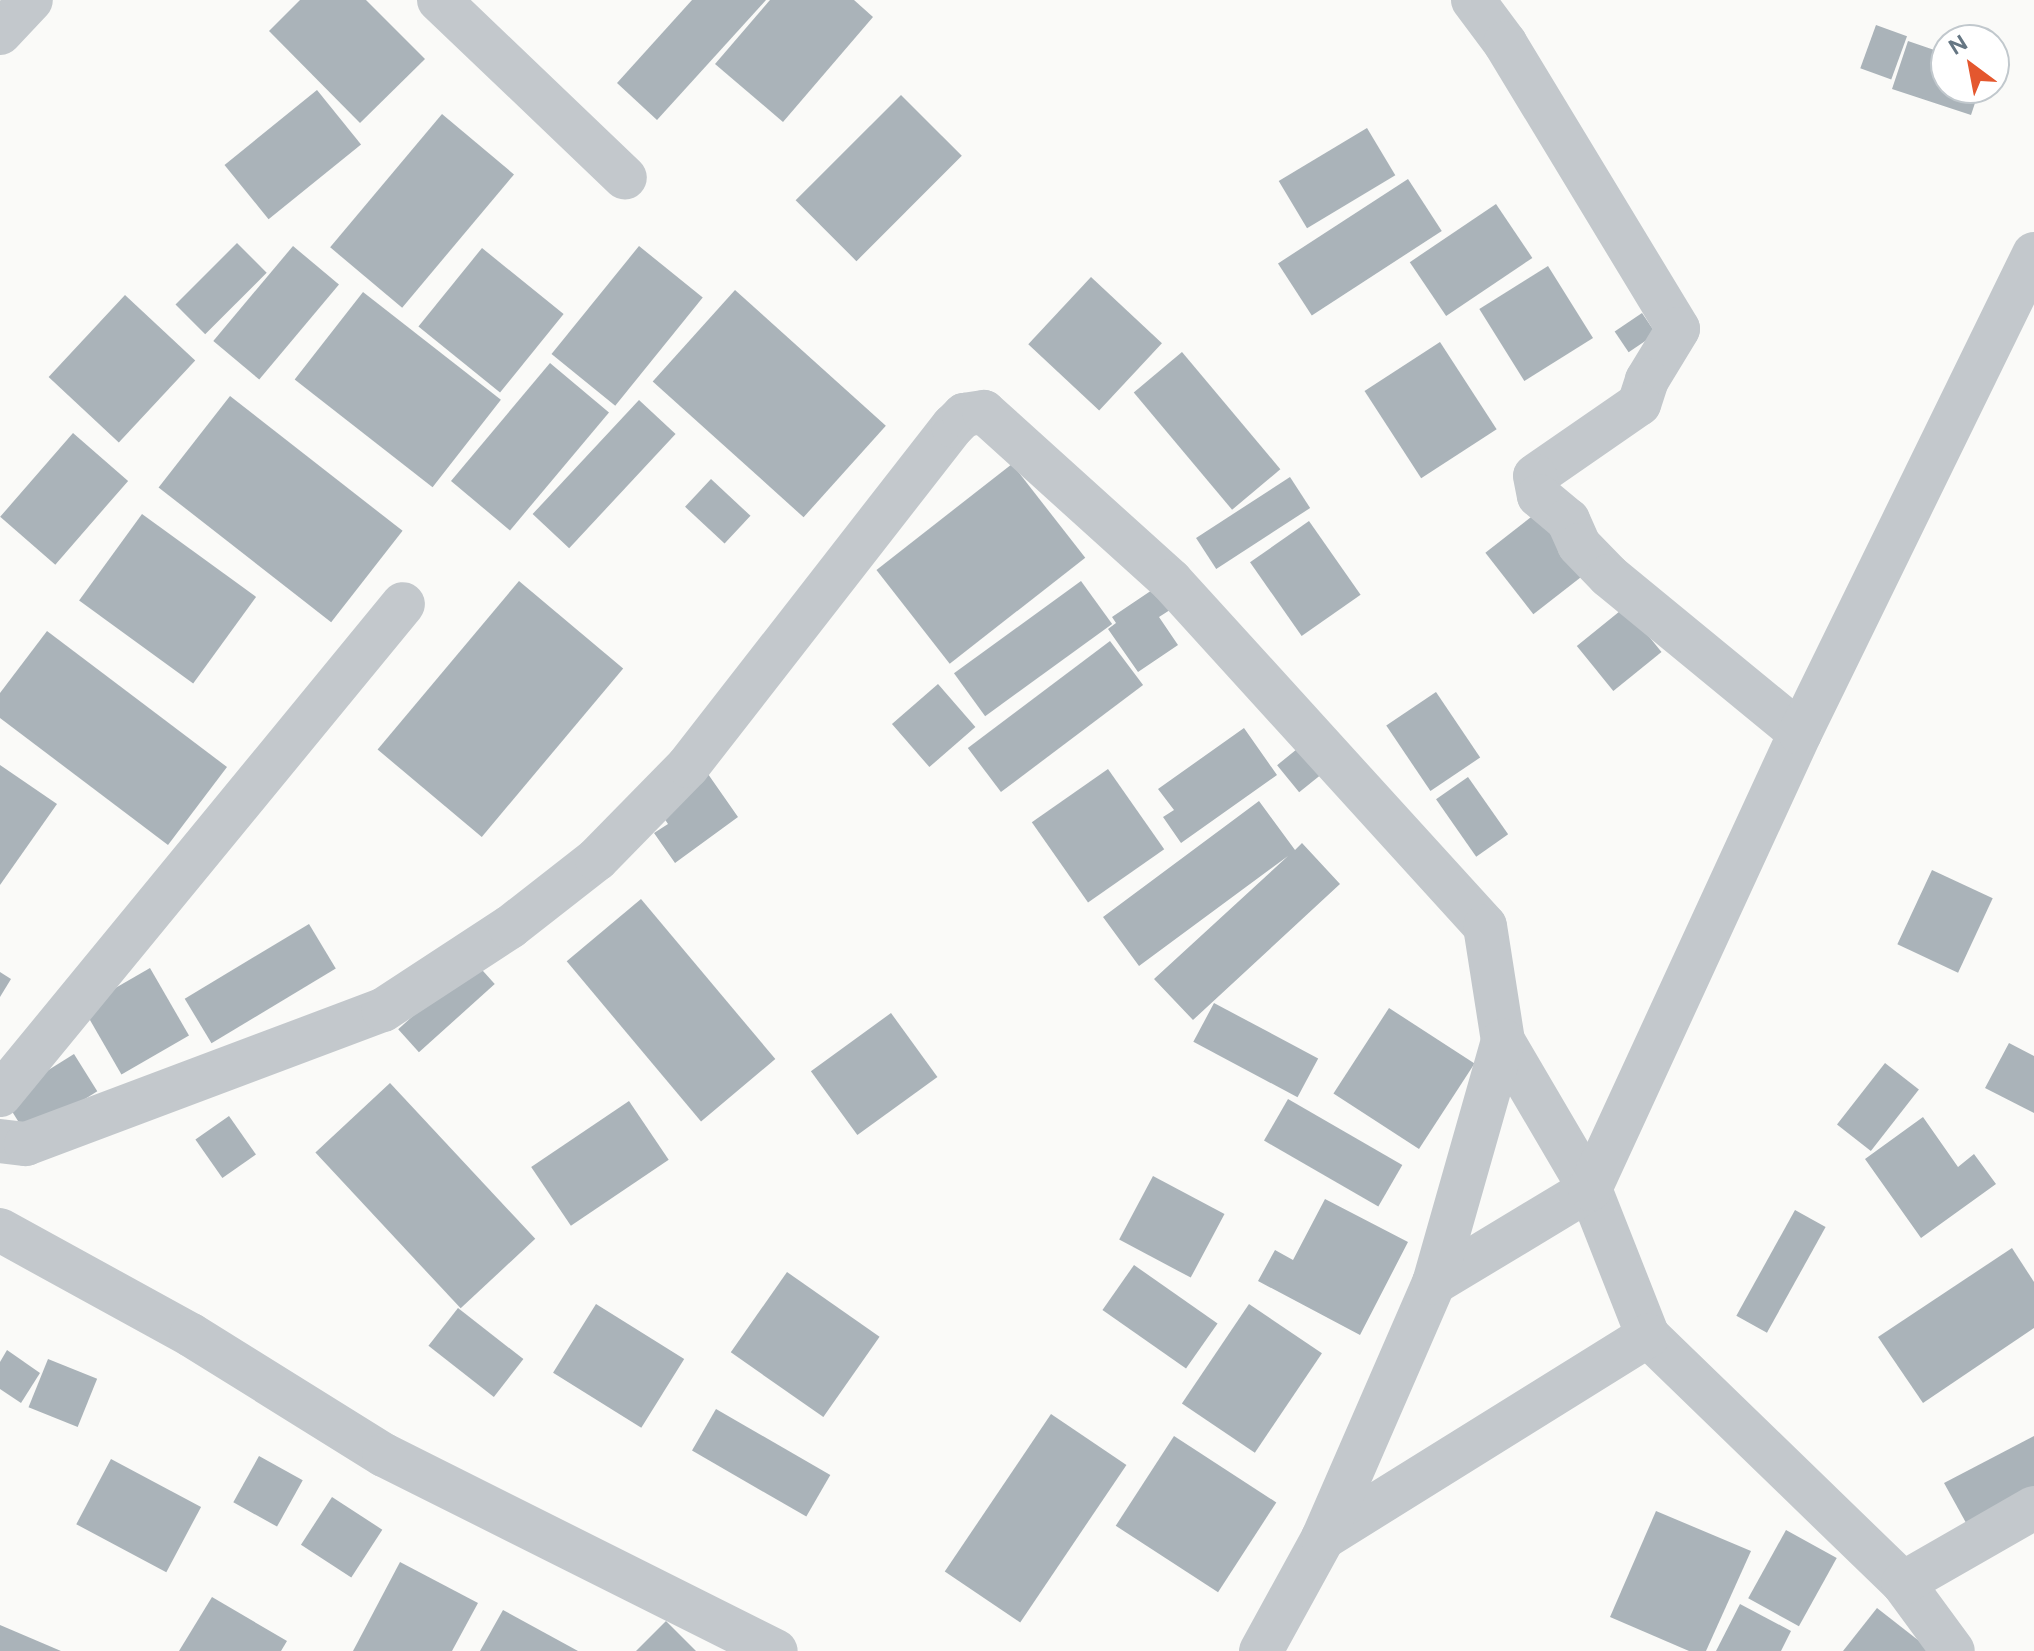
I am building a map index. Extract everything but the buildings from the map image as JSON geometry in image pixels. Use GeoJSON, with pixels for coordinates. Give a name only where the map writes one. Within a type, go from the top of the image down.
{"type":"FeatureCollection","features":[{"type":"Feature","properties":{"kind":"street"},"geometry":{"type":"LineString","coordinates":[[0,33],[31,0]]}},
{"type":"Feature","properties":{"kind":"street"},"geometry":{"type":"LineString","coordinates":[[439,0],[625,178]]}},
{"type":"Feature","properties":{"kind":"street"},"geometry":{"type":"LineString","coordinates":[[1473,0],[1505,43],[1678,329],[1647,380],[1639,404],[1535,476],[1539,496],[1568,520],[1579,545],[1609,576],[1800,733]]}},
{"type":"Feature","properties":{"kind":"street"},"geometry":{"type":"LineString","coordinates":[[1434,1283],[1590,1189],[1800,733],[2034,254]]}},
{"type":"Feature","properties":{"kind":"street"},"geometry":{"type":"LineString","coordinates":[[0,1141],[26,1144],[383,1010],[510,927],[597,859],[688,766],[953,426],[974,412],[992,415],[1171,581],[1485,926],[1503,1041],[1590,1189],[1648,1336],[1903,1583],[1953,1651]]}},
{"type":"Feature","properties":{"kind":"street"},"geometry":{"type":"LineString","coordinates":[[0,1095],[403,604]]}},
{"type":"Feature","properties":{"kind":"street"},"geometry":{"type":"LineString","coordinates":[[1261,1651],[1323,1538],[1434,1283],[1503,1041]]}},
{"type":"Feature","properties":{"kind":"street"},"geometry":{"type":"LineString","coordinates":[[0,1230],[191,1335],[384,1455],[776,1651]]}},
{"type":"Feature","properties":{"kind":"street"},"geometry":{"type":"LineString","coordinates":[[1323,1538],[1648,1336]]}},
{"type":"Feature","properties":{"kind":"street"},"geometry":{"type":"LineString","coordinates":[[1903,1583],[2034,1508]]}}]}
